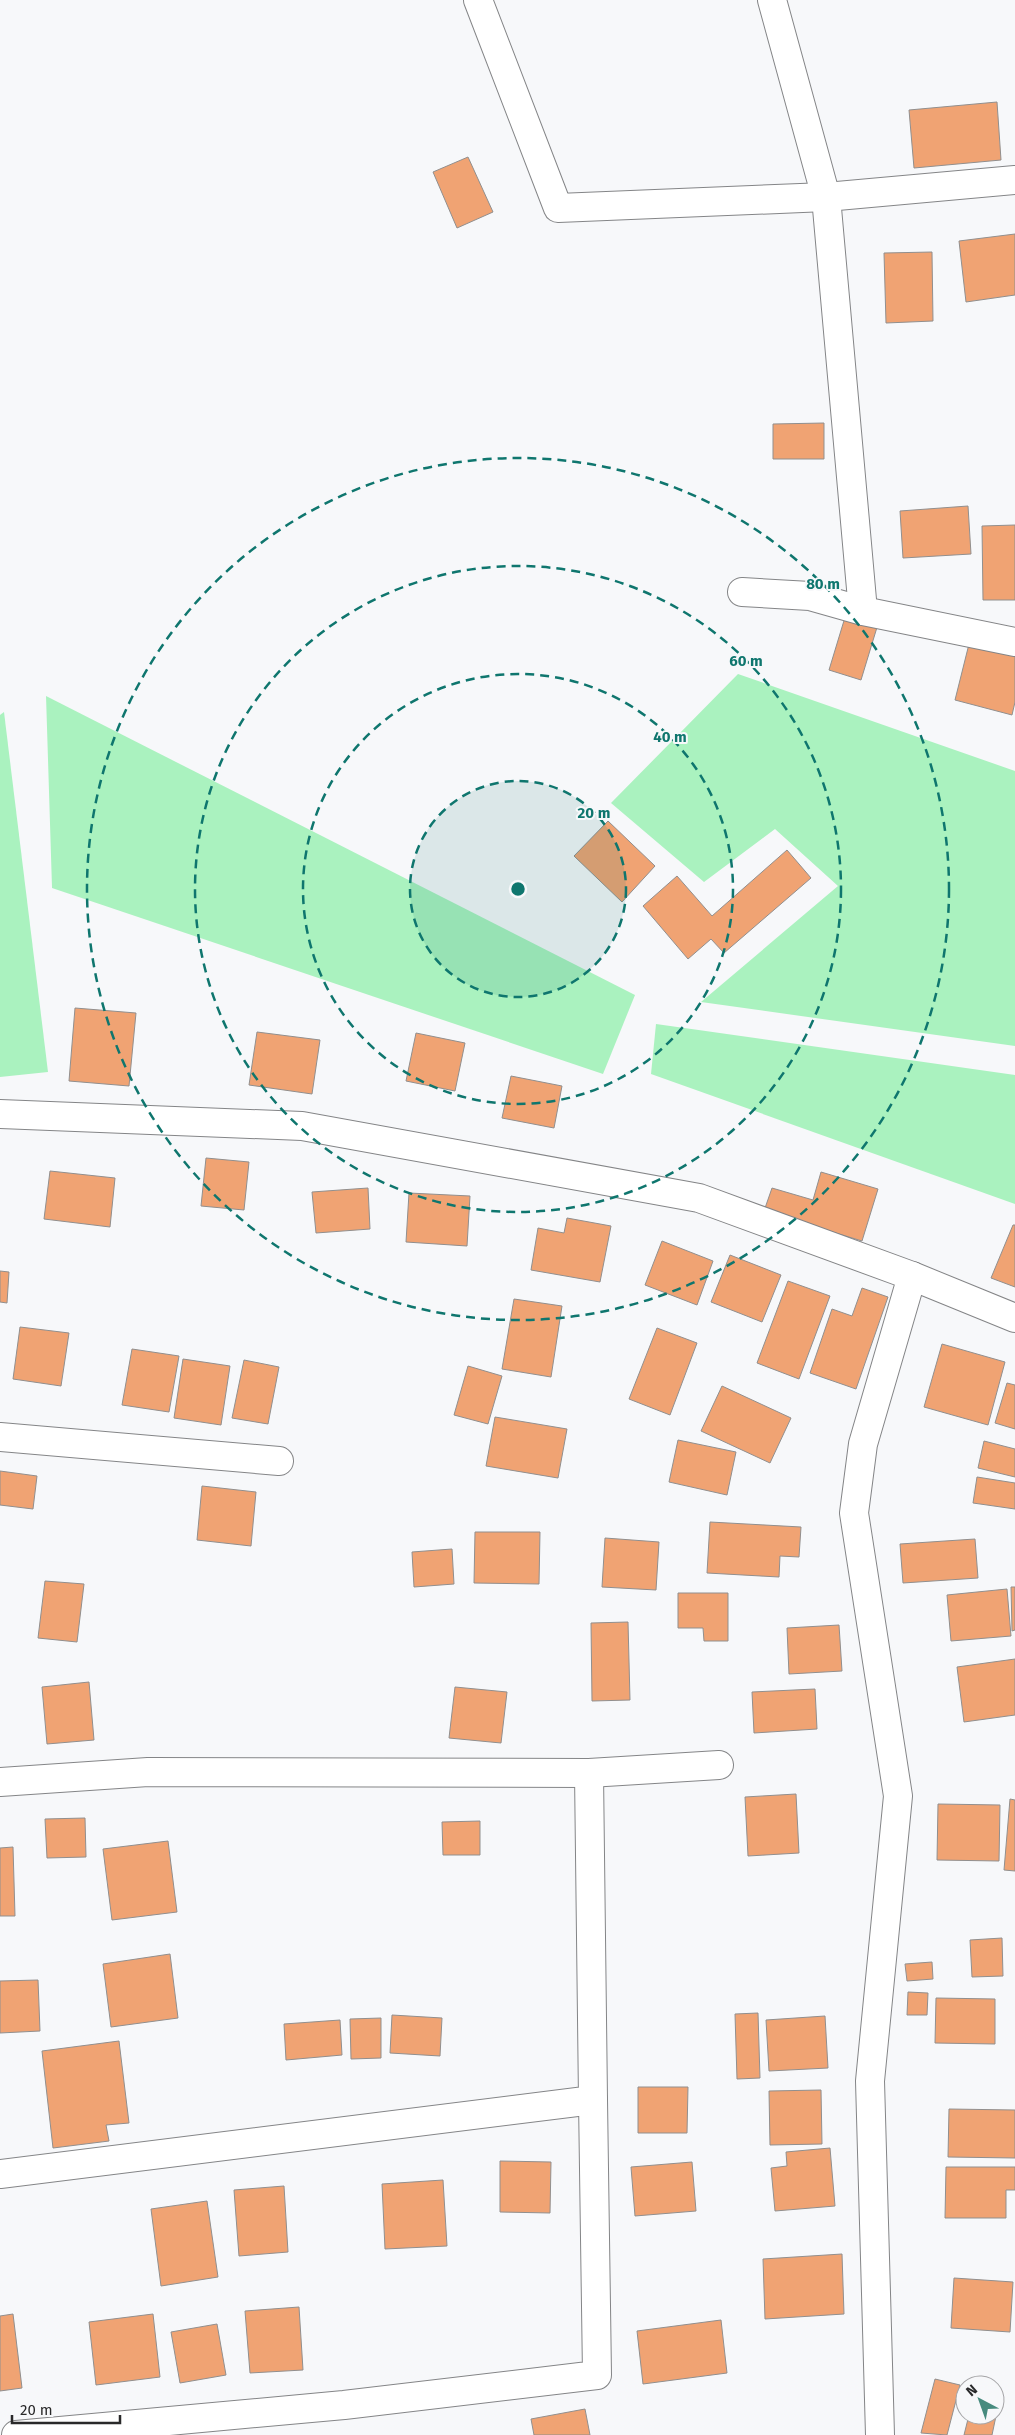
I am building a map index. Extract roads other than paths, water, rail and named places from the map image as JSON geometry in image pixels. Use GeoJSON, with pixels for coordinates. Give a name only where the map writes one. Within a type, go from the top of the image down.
{"type":"FeatureCollection","features":[{"type":"Feature","properties":{"kind":"street"},"geometry":{"type":"LineString","coordinates":[[478,0],[558,208],[826,197],[1015,180]]}},
{"type":"Feature","properties":{"kind":"street"},"geometry":{"type":"LineString","coordinates":[[772,0],[826,197],[863,611]]}},
{"type":"Feature","properties":{"kind":"street"},"geometry":{"type":"LineString","coordinates":[[742,592],[810,596],[863,611],[1015,642]]}},
{"type":"Feature","properties":{"kind":"street"},"geometry":{"type":"LineString","coordinates":[[0,1114],[302,1126],[699,1198],[912,1276],[1015,1318]]}},
{"type":"Feature","properties":{"kind":"street"},"geometry":{"type":"LineString","coordinates":[[880,2435],[870,2081],[898,1796],[854,1513],[862,1444],[912,1276]]}},
{"type":"Feature","properties":{"kind":"street"},"geometry":{"type":"LineString","coordinates":[[0,1437],[279,1461]]}},
{"type":"Feature","properties":{"kind":"street"},"geometry":{"type":"LineString","coordinates":[[0,1782],[148,1772],[589,1773],[719,1765]]}},
{"type":"Feature","properties":{"kind":"street"},"geometry":{"type":"LineString","coordinates":[[16,2435],[344,2405],[597,2375],[589,1773]]}},
{"type":"Feature","properties":{"kind":"street"},"geometry":{"type":"LineString","coordinates":[[0,2174],[593,2100]]}}]}
